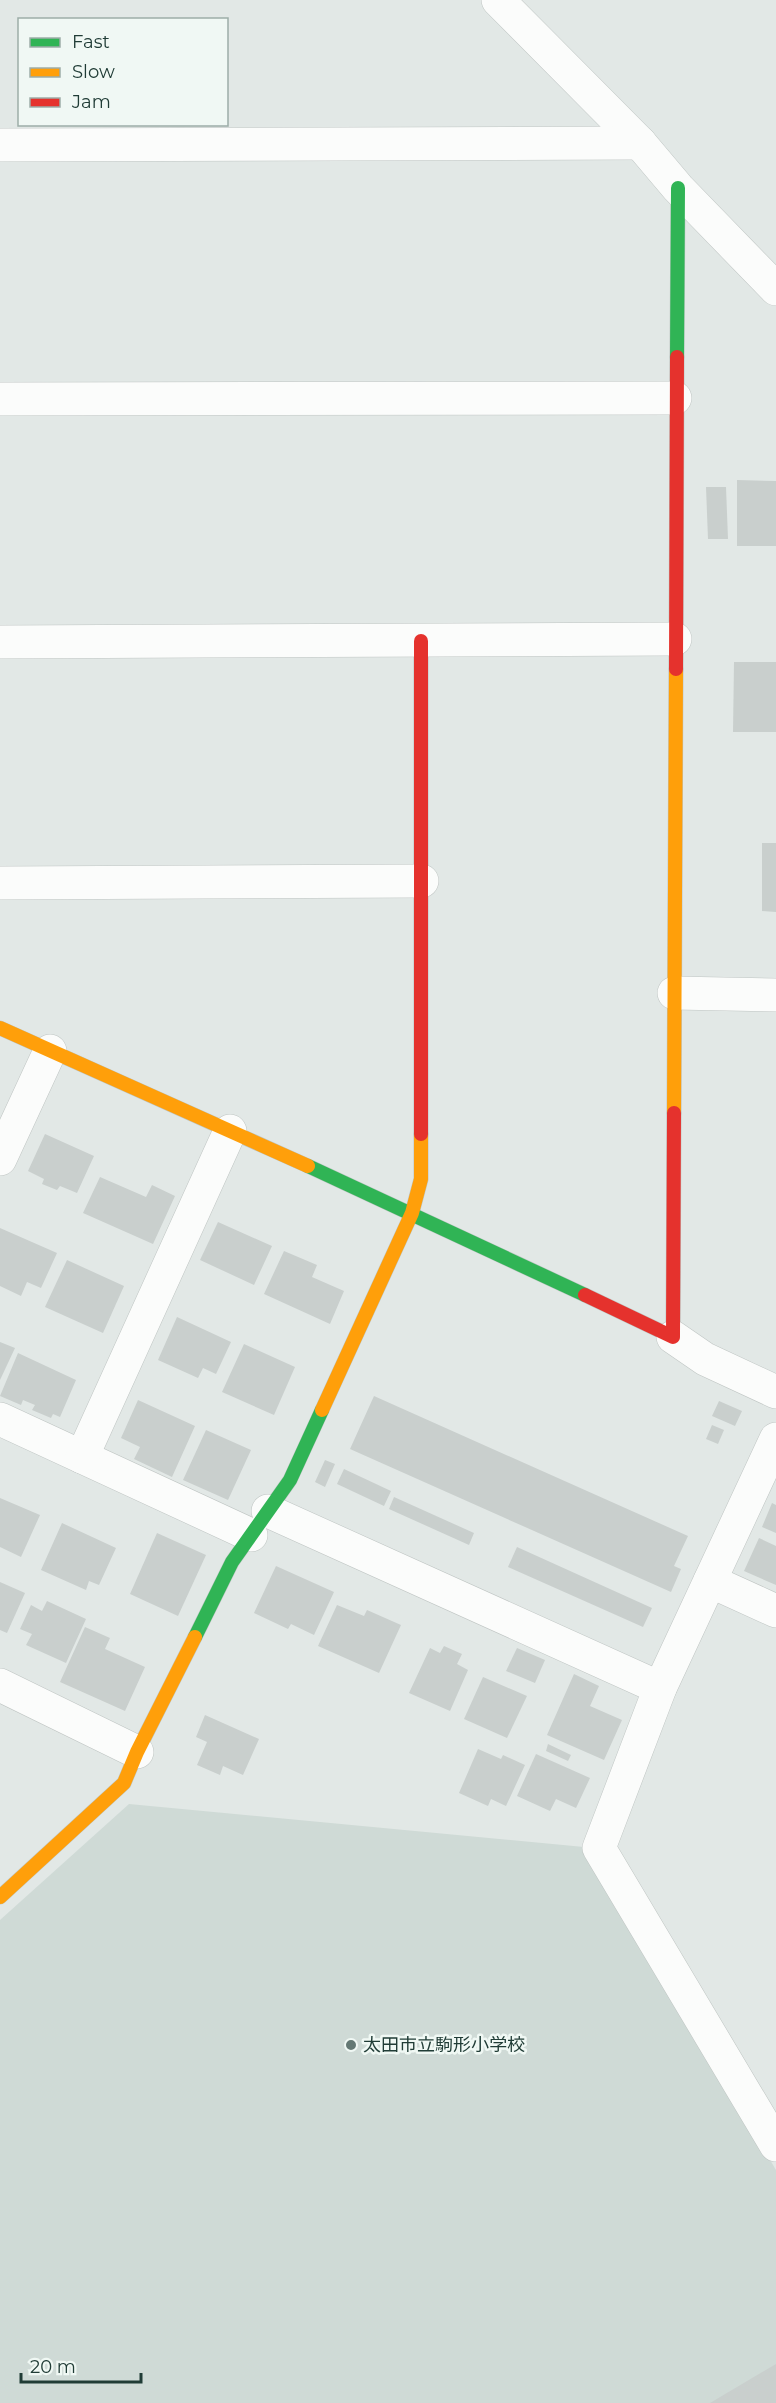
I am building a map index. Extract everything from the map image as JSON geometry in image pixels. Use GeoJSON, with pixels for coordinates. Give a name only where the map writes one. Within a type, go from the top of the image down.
{"type":"FeatureCollection","features":[{"type":"Feature","properties":{"kind":"street"},"geometry":{"type":"LineString","coordinates":[[498,0],[640,143],[678,188],[776,289]]}},
{"type":"Feature","properties":{"kind":"street"},"geometry":{"type":"LineString","coordinates":[[0,145],[640,143]]}},
{"type":"Feature","properties":{"kind":"street"},"geometry":{"type":"LineString","coordinates":[[673,1337],[675,398],[678,188]]}},
{"type":"Feature","properties":{"kind":"street"},"geometry":{"type":"LineString","coordinates":[[0,399],[675,398]]}},
{"type":"Feature","properties":{"kind":"street"},"geometry":{"type":"LineString","coordinates":[[0,642],[675,639]]}},
{"type":"Feature","properties":{"kind":"street"},"geometry":{"type":"LineString","coordinates":[[0,1897],[124,1783],[137,1752],[232,1562],[290,1480],[412,1213],[421,1179],[420,641]]}},
{"type":"Feature","properties":{"kind":"street"},"geometry":{"type":"LineString","coordinates":[[0,883],[422,881]]}},
{"type":"Feature","properties":{"kind":"street"},"geometry":{"type":"LineString","coordinates":[[674,993],[776,995]]}},
{"type":"Feature","properties":{"kind":"street"},"geometry":{"type":"LineString","coordinates":[[0,1028],[412,1213],[673,1337],[705,1359],[776,1392]]}},
{"type":"Feature","properties":{"kind":"street"},"geometry":{"type":"LineString","coordinates":[[0,1159],[50,1051]]}},
{"type":"Feature","properties":{"kind":"street"},"geometry":{"type":"LineString","coordinates":[[82,1457],[230,1131]]}},
{"type":"Feature","properties":{"kind":"street"},"geometry":{"type":"LineString","coordinates":[[0,1419],[82,1457],[260,1523],[660,1688]]}},
{"type":"Feature","properties":{"kind":"street"},"geometry":{"type":"LineString","coordinates":[[776,1439],[660,1688],[599,1848],[776,2145]]}},
{"type":"Feature","properties":{"kind":"street"},"geometry":{"type":"LineString","coordinates":[[710,1581],[776,1611]]}},
{"type":"Feature","properties":{"kind":"street"},"geometry":{"type":"LineString","coordinates":[[0,1685],[137,1752]]}},
{"type":"Feature","properties":{"kind":"shaded area","name":"太田市立駒形小学校"},"geometry":{"type":"Polygon","coordinates":[[[129,1804],[584,1847],[776,2170],[776,2403],[0,2403],[0,1920],[129,1804]]]}},
{"type":"Feature","properties":{"kind":"building"},"geometry":{"type":"Polygon","coordinates":[[[737,480],[776,481],[776,546],[737,546],[737,480]]]}},
{"type":"Feature","properties":{"kind":"building"},"geometry":{"type":"Polygon","coordinates":[[[706,487],[726,487],[728,539],[708,539],[706,487]]]}},
{"type":"Feature","properties":{"kind":"building"},"geometry":{"type":"Polygon","coordinates":[[[734,662],[776,662],[776,732],[733,732],[734,662]]]}},
{"type":"Feature","properties":{"kind":"building"},"geometry":{"type":"Polygon","coordinates":[[[762,843],[776,843],[776,912],[762,911],[762,843]]]}},
{"type":"Feature","properties":{"kind":"building"},"geometry":{"type":"Polygon","coordinates":[[[45,1134],[94,1156],[77,1193],[60,1186],[57,1190],[42,1184],[44,1179],[28,1171],[45,1134]]]}},
{"type":"Feature","properties":{"kind":"building"},"geometry":{"type":"Polygon","coordinates":[[[100,1177],[146,1197],[152,1185],[175,1196],[153,1244],[83,1213],[100,1177]]]}},
{"type":"Feature","properties":{"kind":"building"},"geometry":{"type":"Polygon","coordinates":[[[218,1222],[272,1246],[254,1285],[200,1260],[218,1222]]]}},
{"type":"Feature","properties":{"kind":"building"},"geometry":{"type":"Polygon","coordinates":[[[0,1228],[57,1253],[41,1288],[27,1282],[21,1296],[0,1286],[0,1228]]]}},
{"type":"Feature","properties":{"kind":"building"},"geometry":{"type":"Polygon","coordinates":[[[284,1251],[317,1265],[312,1277],[344,1291],[330,1324],[264,1294],[284,1251]]]}},
{"type":"Feature","properties":{"kind":"building"},"geometry":{"type":"Polygon","coordinates":[[[67,1260],[124,1286],[103,1333],[45,1307],[67,1260]]]}},
{"type":"Feature","properties":{"kind":"building"},"geometry":{"type":"Polygon","coordinates":[[[177,1317],[231,1342],[216,1374],[203,1368],[198,1378],[158,1360],[177,1317]]]}},
{"type":"Feature","properties":{"kind":"building"},"geometry":{"type":"Polygon","coordinates":[[[0,1342],[15,1348],[0,1380],[0,1342]]]}},
{"type":"Feature","properties":{"kind":"building"},"geometry":{"type":"Polygon","coordinates":[[[244,1344],[295,1367],[274,1415],[222,1392],[244,1344]]]}},
{"type":"Feature","properties":{"kind":"building"},"geometry":{"type":"Polygon","coordinates":[[[18,1353],[76,1380],[60,1417],[53,1414],[51,1418],[32,1410],[35,1405],[23,1400],[21,1405],[0,1396],[18,1353]]]}},
{"type":"Feature","properties":{"kind":"building"},"geometry":{"type":"Polygon","coordinates":[[[374,1396],[688,1536],[674,1566],[681,1569],[671,1592],[350,1449],[374,1396]]]}},
{"type":"Feature","properties":{"kind":"building"},"geometry":{"type":"Polygon","coordinates":[[[138,1400],[195,1426],[172,1477],[134,1459],[140,1447],[121,1438],[138,1400]]]}},
{"type":"Feature","properties":{"kind":"building"},"geometry":{"type":"Polygon","coordinates":[[[719,1401],[742,1411],[735,1426],[712,1416],[719,1401]]]}},
{"type":"Feature","properties":{"kind":"building"},"geometry":{"type":"Polygon","coordinates":[[[712,1425],[724,1430],[718,1444],[706,1439],[712,1425]]]}},
{"type":"Feature","properties":{"kind":"building"},"geometry":{"type":"Polygon","coordinates":[[[206,1430],[251,1450],[228,1500],[183,1480],[206,1430]]]}},
{"type":"Feature","properties":{"kind":"building"},"geometry":{"type":"Polygon","coordinates":[[[325,1460],[335,1464],[325,1487],[315,1482],[325,1460]]]}},
{"type":"Feature","properties":{"kind":"building"},"geometry":{"type":"Polygon","coordinates":[[[344,1469],[391,1491],[384,1506],[337,1484],[344,1469]]]}},
{"type":"Feature","properties":{"kind":"building"},"geometry":{"type":"Polygon","coordinates":[[[394,1497],[474,1533],[469,1545],[389,1509],[394,1497]]]}},
{"type":"Feature","properties":{"kind":"building"},"geometry":{"type":"Polygon","coordinates":[[[0,1498],[40,1515],[21,1557],[0,1547],[0,1498]]]}},
{"type":"Feature","properties":{"kind":"building"},"geometry":{"type":"Polygon","coordinates":[[[772,1503],[776,1505],[776,1533],[762,1527],[772,1503]]]}},
{"type":"Feature","properties":{"kind":"building"},"geometry":{"type":"Polygon","coordinates":[[[62,1523],[116,1548],[99,1585],[89,1581],[86,1590],[41,1570],[62,1523]]]}},
{"type":"Feature","properties":{"kind":"building"},"geometry":{"type":"Polygon","coordinates":[[[157,1533],[206,1555],[178,1616],[130,1594],[157,1533]]]}},
{"type":"Feature","properties":{"kind":"building"},"geometry":{"type":"Polygon","coordinates":[[[759,1538],[776,1546],[776,1585],[744,1571],[759,1538]]]}},
{"type":"Feature","properties":{"kind":"building"},"geometry":{"type":"Polygon","coordinates":[[[517,1547],[652,1608],[643,1627],[508,1567],[517,1547]]]}},
{"type":"Feature","properties":{"kind":"building"},"geometry":{"type":"Polygon","coordinates":[[[276,1566],[334,1592],[314,1635],[291,1624],[288,1629],[254,1613],[276,1566]]]}},
{"type":"Feature","properties":{"kind":"building"},"geometry":{"type":"Polygon","coordinates":[[[0,1582],[25,1593],[7,1633],[0,1630],[0,1582]]]}},
{"type":"Feature","properties":{"kind":"building"},"geometry":{"type":"Polygon","coordinates":[[[47,1601],[86,1619],[66,1663],[26,1645],[32,1634],[20,1629],[31,1605],[42,1611],[47,1601]]]}},
{"type":"Feature","properties":{"kind":"building"},"geometry":{"type":"Polygon","coordinates":[[[337,1605],[364,1616],[367,1610],[401,1625],[379,1673],[318,1646],[337,1605]]]}},
{"type":"Feature","properties":{"kind":"building"},"geometry":{"type":"Polygon","coordinates":[[[85,1627],[110,1638],[105,1649],[145,1667],[125,1711],[60,1682],[85,1627]]]}},
{"type":"Feature","properties":{"kind":"building"},"geometry":{"type":"Polygon","coordinates":[[[444,1646],[462,1654],[457,1664],[468,1670],[450,1711],[409,1693],[430,1648],[440,1653],[444,1646]]]}},
{"type":"Feature","properties":{"kind":"building"},"geometry":{"type":"Polygon","coordinates":[[[517,1648],[545,1660],[535,1683],[506,1671],[517,1648]]]}},
{"type":"Feature","properties":{"kind":"building"},"geometry":{"type":"Polygon","coordinates":[[[574,1674],[599,1686],[590,1706],[622,1720],[604,1760],[547,1735],[574,1674]]]}},
{"type":"Feature","properties":{"kind":"building"},"geometry":{"type":"Polygon","coordinates":[[[483,1677],[527,1696],[507,1738],[464,1719],[483,1677]]]}},
{"type":"Feature","properties":{"kind":"building"},"geometry":{"type":"Polygon","coordinates":[[[205,1715],[259,1739],[243,1775],[223,1766],[220,1775],[197,1765],[207,1742],[196,1737],[205,1715]]]}},
{"type":"Feature","properties":{"kind":"building"},"geometry":{"type":"Polygon","coordinates":[[[548,1744],[571,1755],[568,1761],[546,1751],[548,1744]]]}},
{"type":"Feature","properties":{"kind":"building"},"geometry":{"type":"Polygon","coordinates":[[[478,1749],[501,1759],[503,1755],[525,1765],[506,1806],[491,1799],[488,1806],[459,1793],[478,1749]]]}},
{"type":"Feature","properties":{"kind":"building"},"geometry":{"type":"Polygon","coordinates":[[[536,1754],[590,1778],[576,1808],[556,1799],[550,1811],[517,1796],[536,1754]]]}},
{"type":"Feature","properties":{"kind":"building"},"geometry":{"type":"Polygon","coordinates":[[[776,2364],[776,2403],[710,2403],[776,2364]]]}},
{"type":"Feature","properties":{"kind":"traffic: fast"},"geometry":{"type":"LineString","coordinates":[[677,357],[678,188]]}},
{"type":"Feature","properties":{"kind":"traffic: fast"},"geometry":{"type":"LineString","coordinates":[[308,1166],[585,1295]]}},
{"type":"Feature","properties":{"kind":"traffic: fast"},"geometry":{"type":"LineString","coordinates":[[195,1637],[232,1562],[290,1480],[322,1410]]}},
{"type":"Feature","properties":{"kind":"traffic: slow"},"geometry":{"type":"LineString","coordinates":[[674,1113],[676,669]]}},
{"type":"Feature","properties":{"kind":"traffic: slow"},"geometry":{"type":"LineString","coordinates":[[0,1028],[308,1166]]}},
{"type":"Feature","properties":{"kind":"traffic: slow"},"geometry":{"type":"LineString","coordinates":[[322,1410],[412,1213],[421,1179],[421,1134]]}},
{"type":"Feature","properties":{"kind":"traffic: slow"},"geometry":{"type":"LineString","coordinates":[[0,1897],[124,1783],[137,1752],[195,1637]]}},
{"type":"Feature","properties":{"kind":"traffic: jam"},"geometry":{"type":"LineString","coordinates":[[676,669],[677,357]]}},
{"type":"Feature","properties":{"kind":"traffic: jam"},"geometry":{"type":"LineString","coordinates":[[421,641],[421,1134]]}},
{"type":"Feature","properties":{"kind":"traffic: jam"},"geometry":{"type":"LineString","coordinates":[[585,1295],[673,1337],[674,1113]]}},
{"type":"Feature","properties":{"kind":"place","name":"太田市立駒形小学校"},"geometry":{"type":"Point","coordinates":[351,2045]}}]}
